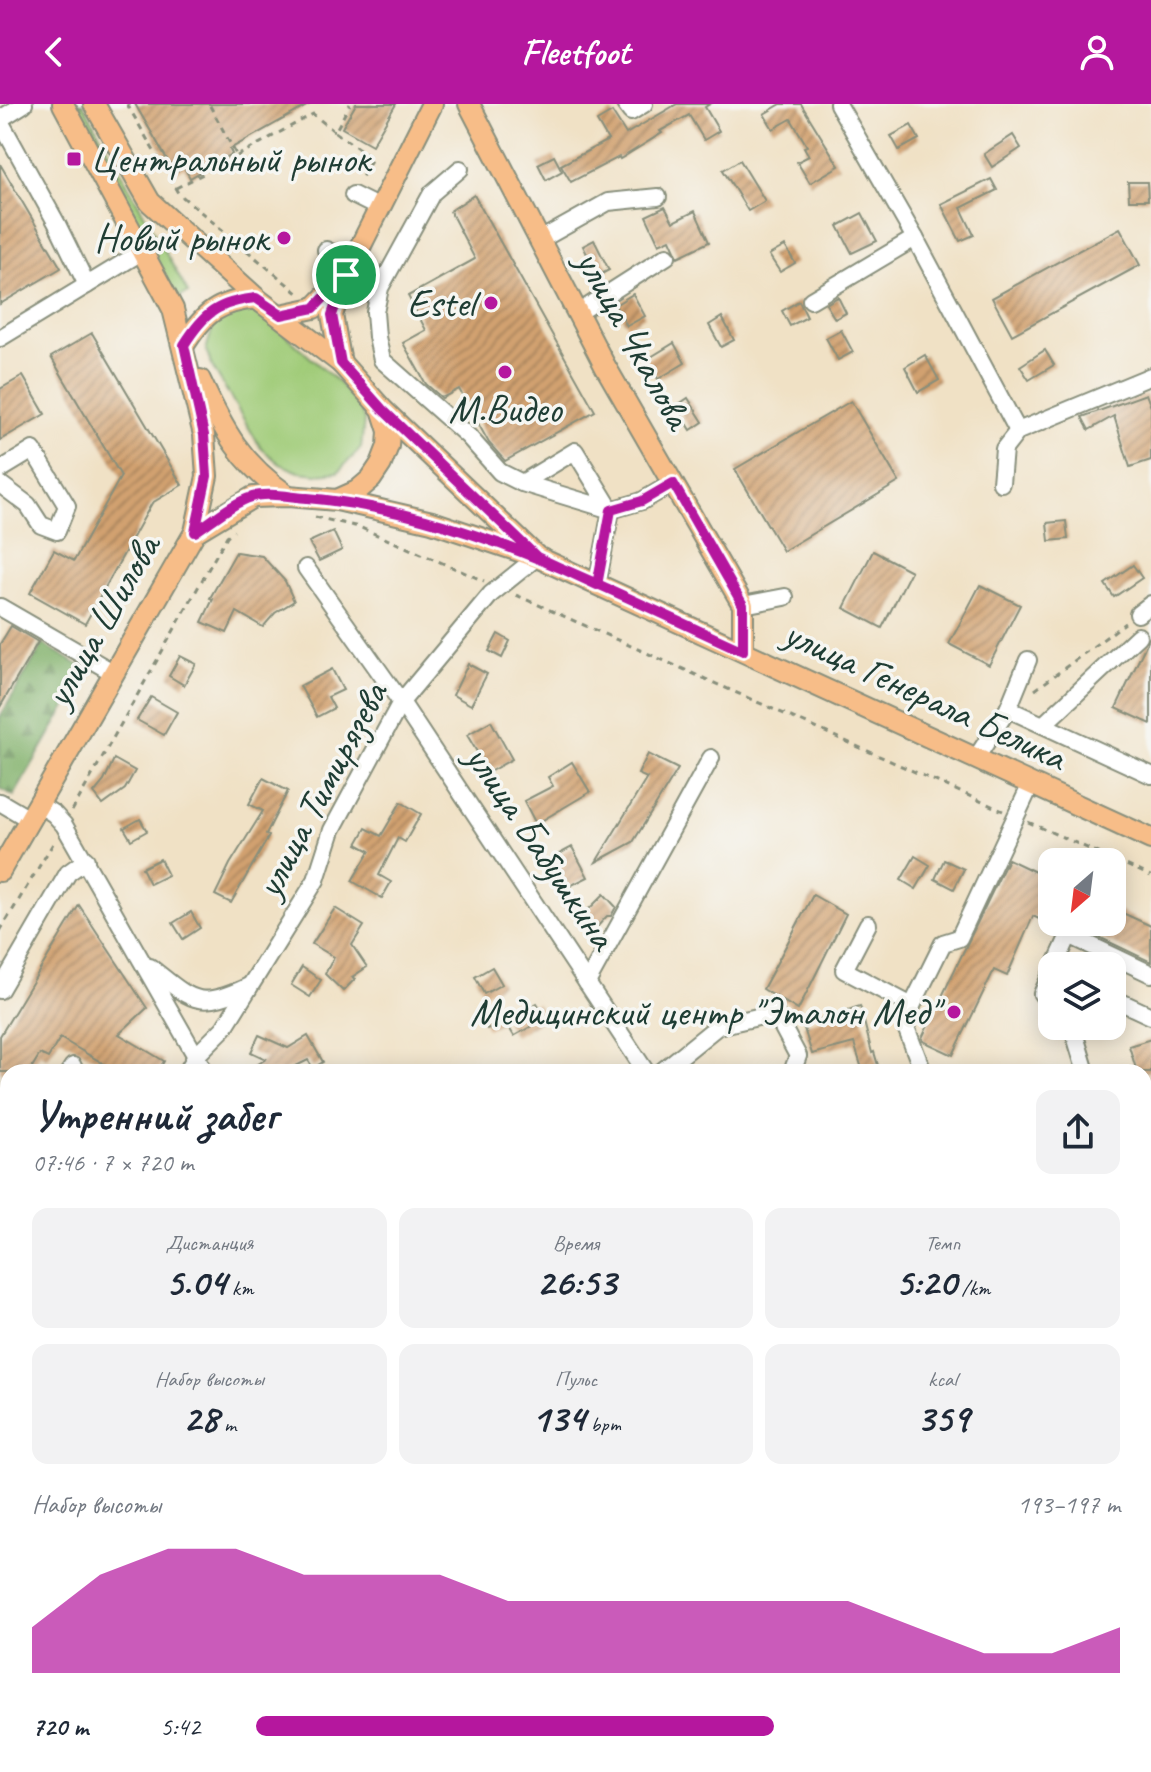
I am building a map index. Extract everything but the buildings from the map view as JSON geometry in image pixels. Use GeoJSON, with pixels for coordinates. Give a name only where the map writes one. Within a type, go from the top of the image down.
{"type":"FeatureCollection","features":[{"type":"Feature","properties":{"kind":"main road"},"geometry":{"type":"LineString","coordinates":[[63,104],[173,309],[204,435],[207,476],[195,532]]}},
{"type":"Feature","properties":{"kind":"main road"},"geometry":{"type":"LineString","coordinates":[[94,104],[150,202],[256,298],[341,363],[382,409],[537,557]]}},
{"type":"Feature","properties":{"kind":"main road"},"geometry":{"type":"LineString","coordinates":[[341,363],[332,315],[349,269],[432,104]]}},
{"type":"Feature","properties":{"kind":"main road","name":"улица Чкалова"},"geometry":{"type":"LineString","coordinates":[[469,104],[578,313],[743,605]]}},
{"type":"Feature","properties":{"kind":"main road"},"geometry":{"type":"LineString","coordinates":[[281,315],[314,308],[349,269]]}},
{"type":"Feature","properties":{"kind":"main road"},"geometry":{"type":"LineString","coordinates":[[184,345],[196,326],[214,309],[236,300],[256,298]]}},
{"type":"Feature","properties":{"kind":"main road"},"geometry":{"type":"LineString","coordinates":[[184,345],[212,406],[240,455],[261,477],[288,496]]}},
{"type":"Feature","properties":{"kind":"main road"},"geometry":{"type":"LineString","coordinates":[[337,500],[357,491],[371,479],[381,464],[388,446],[389,431],[382,409]]}},
{"type":"Feature","properties":{"kind":"main road"},"geometry":{"type":"LineString","coordinates":[[195,532],[253,497],[288,496],[337,500],[432,522],[537,557]]}},
{"type":"Feature","properties":{"kind":"main road","name":"улица Шилова"},"geometry":{"type":"LineString","coordinates":[[0,871],[195,532]]}},
{"type":"Feature","properties":{"kind":"main road","name":"улица Генерала Белика"},"geometry":{"type":"LineString","coordinates":[[537,557],[1151,839]]}},
{"type":"Feature","properties":{"kind":"main road"},"geometry":{"type":"LineString","coordinates":[[743,605],[743,651]]}},
{"type":"Feature","properties":{"kind":"street"},"geometry":{"type":"LineString","coordinates":[[24,104],[0,120],[87,285]]}},
{"type":"Feature","properties":{"kind":"street"},"geometry":{"type":"LineString","coordinates":[[625,104],[631,112],[644,104]]}},
{"type":"Feature","properties":{"kind":"street"},"geometry":{"type":"LineString","coordinates":[[838,104],[915,238],[1018,431]]}},
{"type":"Feature","properties":{"kind":"street"},"geometry":{"type":"LineString","coordinates":[[460,169],[432,193],[380,288],[375,312],[382,360],[468,436],[500,472],[522,483],[611,510],[642,501],[673,483]]}},
{"type":"Feature","properties":{"kind":"street"},"geometry":{"type":"LineString","coordinates":[[353,195],[379,208]]}},
{"type":"Feature","properties":{"kind":"street"},"geometry":{"type":"LineString","coordinates":[[540,240],[608,202],[658,197]]}},
{"type":"Feature","properties":{"kind":"street"},"geometry":{"type":"LineString","coordinates":[[811,300],[915,238]]}},
{"type":"Feature","properties":{"kind":"street"},"geometry":{"type":"LineString","coordinates":[[326,250],[349,269]]}},
{"type":"Feature","properties":{"kind":"street"},"geometry":{"type":"LineString","coordinates":[[0,338],[143,251]]}},
{"type":"Feature","properties":{"kind":"street"},"geometry":{"type":"LineString","coordinates":[[578,313],[667,256]]}},
{"type":"Feature","properties":{"kind":"street"},"geometry":{"type":"LineString","coordinates":[[1001,483],[1004,449],[1018,431],[1151,376]]}},
{"type":"Feature","properties":{"kind":"street"},"geometry":{"type":"LineString","coordinates":[[0,470],[33,450],[67,506],[57,531],[41,525],[28,505],[0,484]]}},
{"type":"Feature","properties":{"kind":"street"},"geometry":{"type":"LineString","coordinates":[[522,483],[575,451],[611,510],[597,585]]}},
{"type":"Feature","properties":{"kind":"street","name":"улица Тимирязева"},"geometry":{"type":"LineString","coordinates":[[192,1064],[224,1028],[316,880],[332,830],[401,702],[499,588],[537,557]]}},
{"type":"Feature","properties":{"kind":"street","name":"улица Бабушкина"},"geometry":{"type":"LineString","coordinates":[[306,568],[401,702],[641,1064]]}},
{"type":"Feature","properties":{"kind":"street"},"geometry":{"type":"LineString","coordinates":[[743,605],[785,597]]}},
{"type":"Feature","properties":{"kind":"street"},"geometry":{"type":"LineString","coordinates":[[1,611],[114,673]]}},
{"type":"Feature","properties":{"kind":"street"},"geometry":{"type":"LineString","coordinates":[[1043,725],[1138,636]]}},
{"type":"Feature","properties":{"kind":"street"},"geometry":{"type":"LineString","coordinates":[[976,758],[1008,709],[1028,660]]}},
{"type":"Feature","properties":{"kind":"street"},"geometry":{"type":"LineString","coordinates":[[1008,709],[1151,775]]}},
{"type":"Feature","properties":{"kind":"street"},"geometry":{"type":"LineString","coordinates":[[587,983],[711,758]]}},
{"type":"Feature","properties":{"kind":"street"},"geometry":{"type":"LineString","coordinates":[[920,1064],[904,1022],[943,943],[959,938],[1031,784]]}},
{"type":"Feature","properties":{"kind":"street"},"geometry":{"type":"LineString","coordinates":[[0,802],[54,814],[64,825],[200,1064]]}},
{"type":"Feature","properties":{"kind":"street"},"geometry":{"type":"LineString","coordinates":[[0,990],[68,873],[86,860]]}},
{"type":"Feature","properties":{"kind":"street"},"geometry":{"type":"LineString","coordinates":[[868,924],[844,970],[912,1006]]}},
{"type":"Feature","properties":{"kind":"street"},"geometry":{"type":"LineString","coordinates":[[1061,952],[1069,935],[1105,952]]}},
{"type":"Feature","properties":{"kind":"street"},"geometry":{"type":"LineString","coordinates":[[143,962],[196,1000],[212,1001],[250,985]]}},
{"type":"Feature","properties":{"kind":"street"},"geometry":{"type":"LineString","coordinates":[[1126,962],[1151,974]]}},
{"type":"Feature","properties":{"kind":"street"},"geometry":{"type":"LineString","coordinates":[[1126,1004],[1151,1016]]}},
{"type":"Feature","properties":{"kind":"street"},"geometry":{"type":"LineString","coordinates":[[671,1064],[718,1026],[775,1013],[798,1056],[795,1064]]}},
{"type":"Feature","properties":{"kind":"street"},"geometry":{"type":"LineString","coordinates":[[1076,1040],[1084,1064]]}},
{"type":"Feature","properties":{"kind":"path"},"geometry":{"type":"LineString","coordinates":[[127,104],[176,188],[308,302]]}},
{"type":"Feature","properties":{"kind":"path"},"geometry":{"type":"LineString","coordinates":[[209,104],[237,156]]}},
{"type":"Feature","properties":{"kind":"path"},"geometry":{"type":"LineString","coordinates":[[335,132],[350,104]]}},
{"type":"Feature","properties":{"kind":"path"},"geometry":{"type":"LineString","coordinates":[[176,188],[313,114],[372,158],[353,195]]}},
{"type":"Feature","properties":{"kind":"path"},"geometry":{"type":"LineString","coordinates":[[303,514],[359,527],[1151,876]]}},
{"type":"Feature","properties":{"kind":"path"},"geometry":{"type":"LineString","coordinates":[[0,931],[64,825],[227,536],[238,529]]}},
{"type":"Feature","properties":{"kind":"path"},"geometry":{"type":"LineString","coordinates":[[1032,692],[1145,609]]}},
{"type":"Feature","properties":{"kind":"green space"},"geometry":{"type":"Polygon","coordinates":[[[69,104],[83,104],[188,293],[177,298],[69,104]]]}},
{"type":"Feature","properties":{"kind":"green space"},"geometry":{"type":"Polygon","coordinates":[[[248,311],[264,316],[341,385],[360,408],[364,420],[361,448],[338,472],[299,472],[280,464],[261,448],[213,368],[206,350],[215,320],[231,312],[248,311]]]}},
{"type":"Feature","properties":{"kind":"green space"},"geometry":{"type":"Polygon","coordinates":[[[43,644],[87,670],[14,796],[0,788],[0,717],[43,644]]]}},
{"type":"Feature","properties":{"kind":"place","name":"Центральный рынок"},"geometry":{"type":"Point","coordinates":[74,159]}},
{"type":"Feature","properties":{"kind":"place","name":"Новый рынок"},"geometry":{"type":"Point","coordinates":[284,238]}},
{"type":"Feature","properties":{"kind":"place","name":"Estel"},"geometry":{"type":"Point","coordinates":[491,303]}},
{"type":"Feature","properties":{"kind":"place","name":"М.Видео"},"geometry":{"type":"Point","coordinates":[505,372]}},
{"type":"Feature","properties":{"kind":"place","name":"Медицинский центр \"Эталон Мед\""},"geometry":{"type":"Point","coordinates":[954,1012]}},
{"type":"Feature","properties":{"kind":"route"},"geometry":{"type":"LineString","coordinates":[[346,275],[314,308],[281,315],[256,298],[236,300],[214,309],[196,326],[184,345],[204,435],[207,476],[195,532],[253,497],[337,500],[432,522],[537,557],[597,585],[743,651],[743,605],[673,483],[642,501],[611,510],[597,585],[537,557],[382,409],[341,363],[332,315],[346,275]]}}]}
